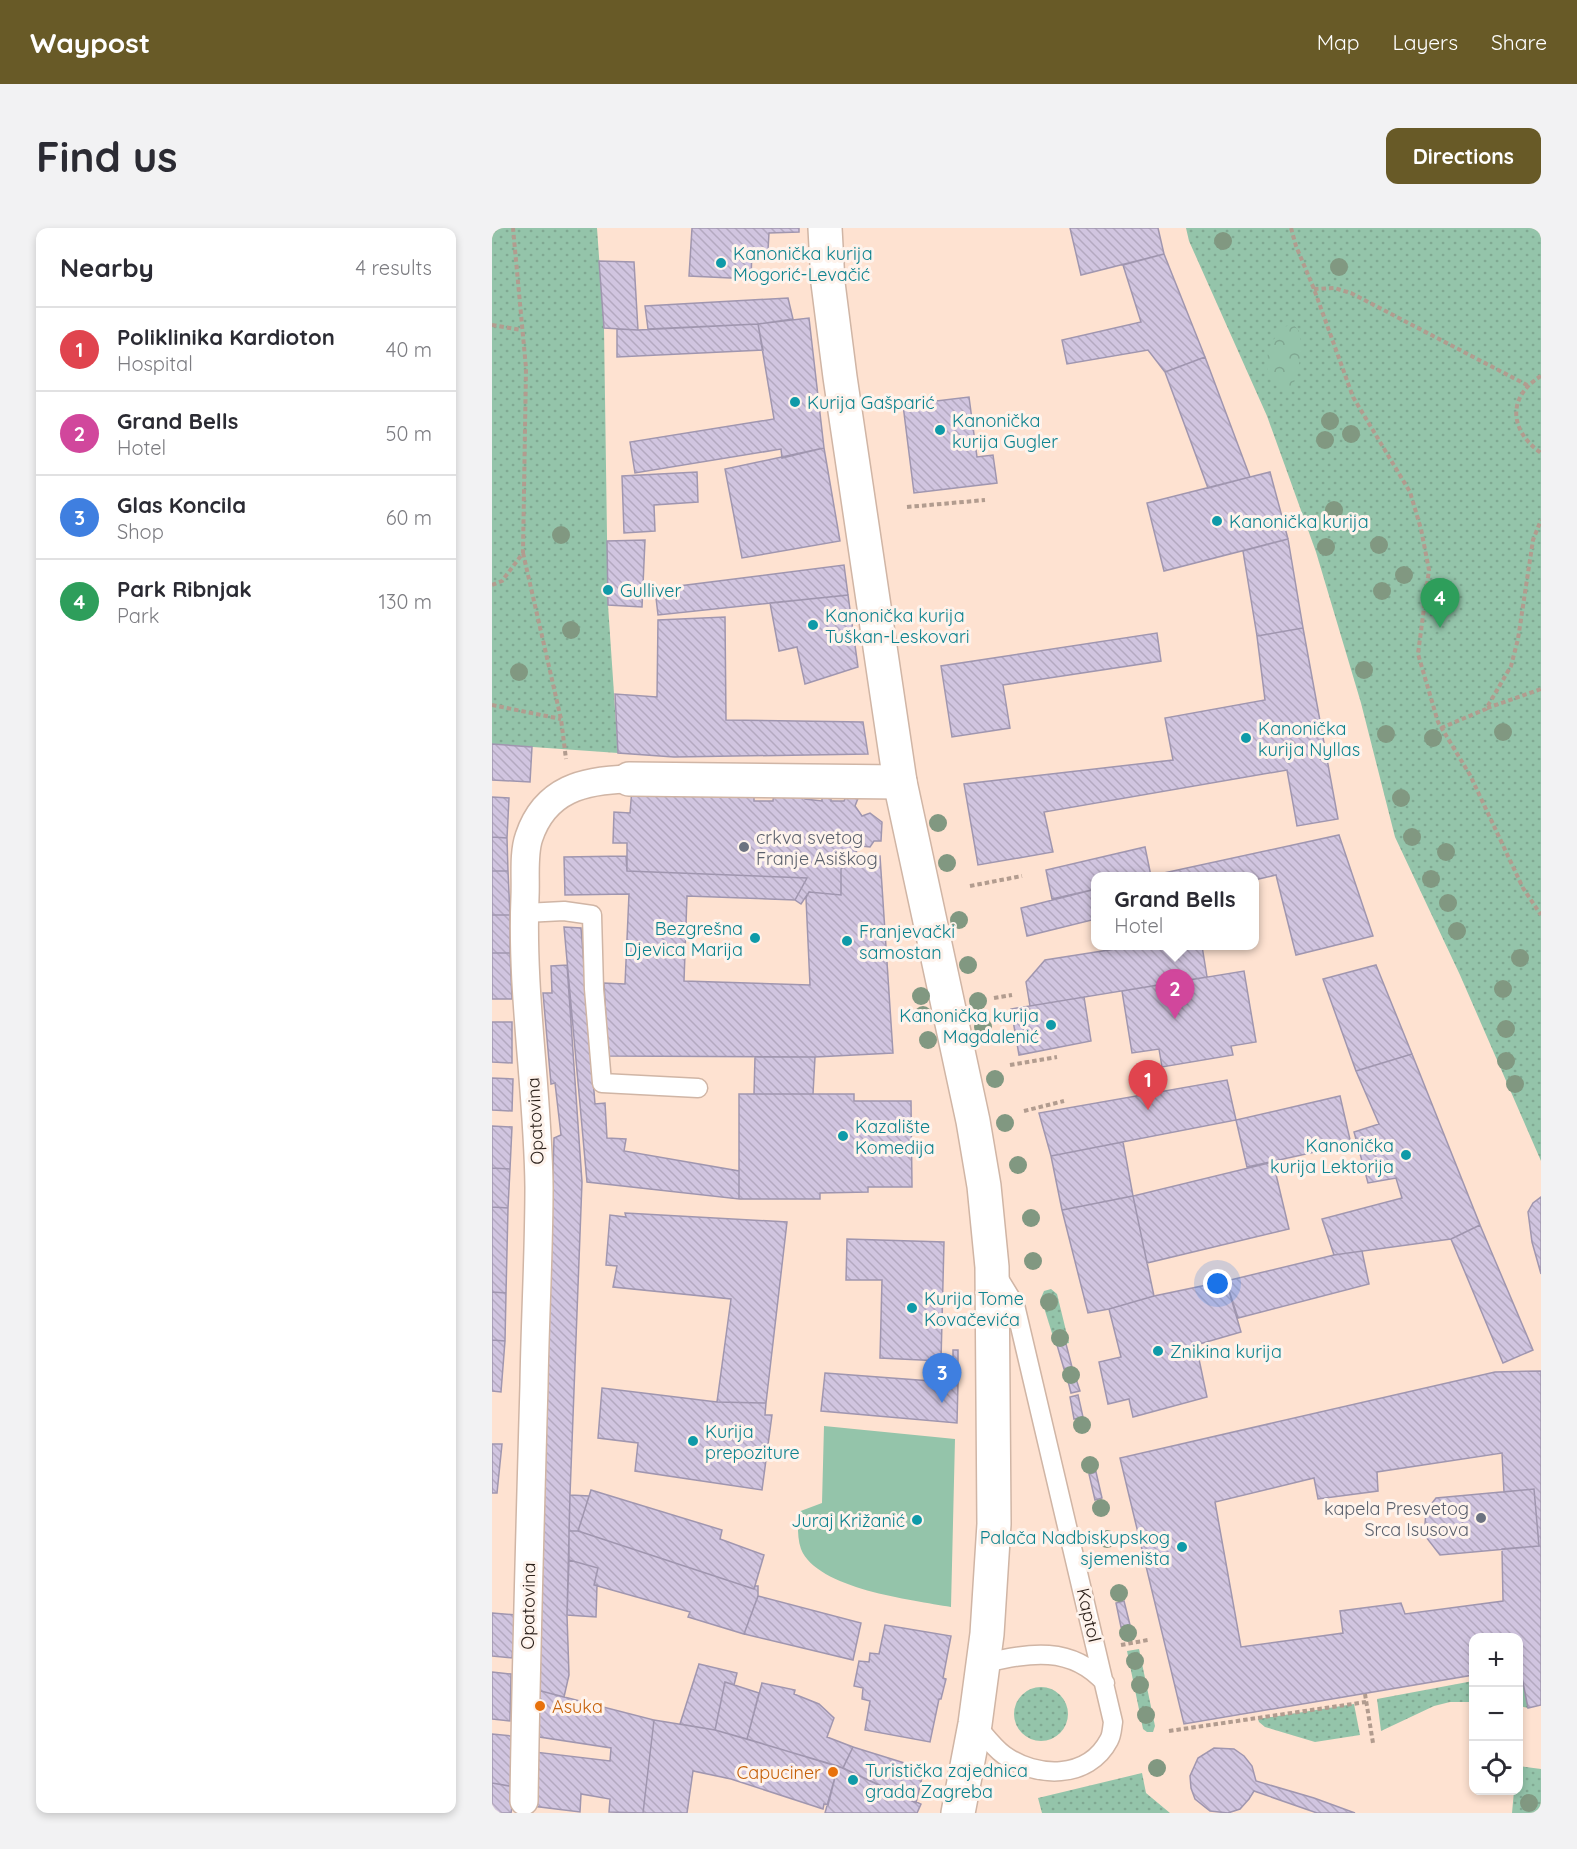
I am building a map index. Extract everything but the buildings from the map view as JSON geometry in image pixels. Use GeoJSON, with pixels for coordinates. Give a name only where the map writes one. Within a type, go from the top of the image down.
{"type":"FeatureCollection","features":[{"type":"Feature","properties":{"kind":"street"},"geometry":{"type":"LineString","coordinates":[[825,228],[828,284],[840,377],[900,783],[973,1121],[984,1186],[992,1267],[994,1524],[985,1663],[958,1813]]}},
{"type":"Feature","properties":{"kind":"street","name":"Opatovina"},"geometry":{"type":"LineString","coordinates":[[524,1801],[539,1185],[527,994],[525,913],[528,840],[536,818],[551,801],[567,790],[596,781],[630,779],[900,783]]}},
{"type":"Feature","properties":{"kind":"lane"},"geometry":{"type":"LineString","coordinates":[[525,913],[564,911],[592,915],[594,989],[602,1083],[698,1088]]}},
{"type":"Feature","properties":{"kind":"lane","name":"Kaptol"},"geometry":{"type":"LineString","coordinates":[[975,1724],[1003,1754],[1026,1767],[1050,1772],[1074,1770],[1094,1759],[1110,1739],[1113,1722],[1015,1305],[992,1267]]}},
{"type":"Feature","properties":{"kind":"lane"},"geometry":{"type":"LineString","coordinates":[[985,1663],[1021,1655],[1056,1656],[1083,1663],[1105,1683]]}},
{"type":"Feature","properties":{"kind":"path"},"geometry":{"type":"LineString","coordinates":[[513,228],[526,368],[524,553],[561,719],[567,790]]}},
{"type":"Feature","properties":{"kind":"path"},"geometry":{"type":"LineString","coordinates":[[1291,228],[1353,397],[1410,492],[1429,570],[1418,654],[1438,722],[1470,775],[1522,888],[1541,915]]}},
{"type":"Feature","properties":{"kind":"path"},"geometry":{"type":"LineString","coordinates":[[1314,289],[1334,288],[1351,292],[1527,385]]}},
{"type":"Feature","properties":{"kind":"path"},"geometry":{"type":"LineString","coordinates":[[492,325],[521,330]]}},
{"type":"Feature","properties":{"kind":"path"},"geometry":{"type":"LineString","coordinates":[[1541,376],[1527,385],[1517,405],[1516,419],[1520,433],[1541,453]]}},
{"type":"Feature","properties":{"kind":"path"},"geometry":{"type":"LineString","coordinates":[[907,507],[985,500]]}},
{"type":"Feature","properties":{"kind":"path"},"geometry":{"type":"LineString","coordinates":[[1486,709],[1511,666],[1533,540],[1541,520]]}},
{"type":"Feature","properties":{"kind":"path"},"geometry":{"type":"LineString","coordinates":[[492,585],[502,581],[524,553]]}},
{"type":"Feature","properties":{"kind":"path"},"geometry":{"type":"LineString","coordinates":[[1442,728],[1541,689]]}},
{"type":"Feature","properties":{"kind":"path"},"geometry":{"type":"LineString","coordinates":[[492,705],[561,719]]}},
{"type":"Feature","properties":{"kind":"path"},"geometry":{"type":"LineString","coordinates":[[970,886],[1022,876]]}},
{"type":"Feature","properties":{"kind":"path"},"geometry":{"type":"LineString","coordinates":[[994,998],[1012,995]]}},
{"type":"Feature","properties":{"kind":"path"},"geometry":{"type":"LineString","coordinates":[[1010,1065],[1057,1057]]}},
{"type":"Feature","properties":{"kind":"path"},"geometry":{"type":"LineString","coordinates":[[1024,1111],[1064,1101]]}},
{"type":"Feature","properties":{"kind":"path"},"geometry":{"type":"LineString","coordinates":[[1117,1646],[1148,1640]]}},
{"type":"Feature","properties":{"kind":"path"},"geometry":{"type":"LineString","coordinates":[[1365,1694],[1373,1743]]}},
{"type":"Feature","properties":{"kind":"path"},"geometry":{"type":"LineString","coordinates":[[1169,1731],[1366,1702]]}},
{"type":"Feature","properties":{"kind":"green space"},"geometry":{"type":"Polygon","coordinates":[[[492,228],[597,228],[604,328],[608,605],[618,753],[492,744],[492,228]]]}},
{"type":"Feature","properties":{"kind":"green space"},"geometry":{"type":"Polygon","coordinates":[[[1186,228],[1541,228],[1541,1161],[1460,975],[1395,837],[1361,703],[1316,552],[1267,416],[1189,241],[1186,228]]]}},
{"type":"Feature","properties":{"kind":"green space"},"geometry":{"type":"Polygon","coordinates":[[[1293,324],[1299,331],[1302,353],[1291,392],[1278,386],[1270,377],[1267,357],[1281,328],[1293,324]]]}},
{"type":"Feature","properties":{"kind":"green space"},"geometry":{"type":"Polygon","coordinates":[[[1051,1289],[1057,1294],[1069,1343],[1056,1346],[1041,1298],[1044,1291],[1051,1289]]]}},
{"type":"Feature","properties":{"kind":"green space"},"geometry":{"type":"Polygon","coordinates":[[[824,1426],[955,1439],[951,1607],[867,1590],[826,1574],[810,1563],[800,1545],[798,1512],[822,1503],[824,1426]]]}},
{"type":"Feature","properties":{"kind":"green space"},"geometry":{"type":"Polygon","coordinates":[[[1139,1649],[1155,1726],[1153,1732],[1143,1729],[1127,1651],[1139,1649]]]}},
{"type":"Feature","properties":{"kind":"green space"},"geometry":{"type":"Polygon","coordinates":[[[1469,1682],[1469,1702],[1450,1702],[1434,1706],[1381,1731],[1377,1699],[1469,1682]]]}},
{"type":"Feature","properties":{"kind":"green space"},"geometry":{"type":"Polygon","coordinates":[[[1523,1682],[1528,1708],[1523,1707],[1523,1682]]]}},
{"type":"Feature","properties":{"kind":"green space"},"geometry":{"type":"Polygon","coordinates":[[[1036,1687],[1046,1687],[1056,1691],[1064,1699],[1068,1714],[1064,1729],[1056,1737],[1046,1741],[1036,1741],[1026,1737],[1018,1729],[1014,1719],[1014,1709],[1018,1699],[1026,1691],[1036,1687]]]}},
{"type":"Feature","properties":{"kind":"green space"},"geometry":{"type":"Polygon","coordinates":[[[1354,1704],[1360,1735],[1315,1742],[1265,1727],[1258,1719],[1354,1704]]]}},
{"type":"Feature","properties":{"kind":"green space"},"geometry":{"type":"Polygon","coordinates":[[[1523,1767],[1541,1769],[1541,1813],[1512,1813],[1514,1795],[1523,1795],[1523,1767]]]}},
{"type":"Feature","properties":{"kind":"green space"},"geometry":{"type":"Polygon","coordinates":[[[1142,1773],[1146,1793],[1170,1813],[1042,1813],[1038,1798],[1142,1773]]]}},
{"type":"Feature","properties":{"kind":"place","name":"Kanonička kurija Mogorić-Levačić"},"geometry":{"type":"Point","coordinates":[721,263]}},
{"type":"Feature","properties":{"kind":"place","name":"Kurija Gašparić"},"geometry":{"type":"Point","coordinates":[795,402]}},
{"type":"Feature","properties":{"kind":"place","name":"Kanonička kurija Gugler"},"geometry":{"type":"Point","coordinates":[940,430]}},
{"type":"Feature","properties":{"kind":"place","name":"Kanonička kurija"},"geometry":{"type":"Point","coordinates":[1217,521]}},
{"type":"Feature","properties":{"kind":"place","name":"Gulliver"},"geometry":{"type":"Point","coordinates":[608,590]}},
{"type":"Feature","properties":{"kind":"place","name":"Kanonička kurija Tuškan-Leskovari"},"geometry":{"type":"Point","coordinates":[813,625]}},
{"type":"Feature","properties":{"kind":"place","name":"Park Ribnjak"},"geometry":{"type":"Point","coordinates":[1440,628]}},
{"type":"Feature","properties":{"kind":"place","name":"Kanonička kurija Nyllas"},"geometry":{"type":"Point","coordinates":[1246,738]}},
{"type":"Feature","properties":{"kind":"place","name":"crkva svetog Franje Asiškog"},"geometry":{"type":"Point","coordinates":[744,847]}},
{"type":"Feature","properties":{"kind":"place","name":"Bezgrešna Djevica Marija"},"geometry":{"type":"Point","coordinates":[755,938]}},
{"type":"Feature","properties":{"kind":"place","name":"Franjevački samostan"},"geometry":{"type":"Point","coordinates":[847,941]}},
{"type":"Feature","properties":{"kind":"place","name":"Grand Bells"},"geometry":{"type":"Point","coordinates":[1175,1019]}},
{"type":"Feature","properties":{"kind":"place","name":"Kanonička kurija Magdalenić"},"geometry":{"type":"Point","coordinates":[1051,1025]}},
{"type":"Feature","properties":{"kind":"place","name":"Poliklinika Kardioton"},"geometry":{"type":"Point","coordinates":[1148,1110]}},
{"type":"Feature","properties":{"kind":"place","name":"Kazalište Komedija"},"geometry":{"type":"Point","coordinates":[843,1136]}},
{"type":"Feature","properties":{"kind":"place","name":"Kanonička kurija Lektorija"},"geometry":{"type":"Point","coordinates":[1406,1155]}},
{"type":"Feature","properties":{"kind":"place","name":"Kurija Tome Kovačevića"},"geometry":{"type":"Point","coordinates":[912,1308]}},
{"type":"Feature","properties":{"kind":"place","name":"Znikina kurija"},"geometry":{"type":"Point","coordinates":[1158,1351]}},
{"type":"Feature","properties":{"kind":"place","name":"Glas Koncila"},"geometry":{"type":"Point","coordinates":[942,1403]}},
{"type":"Feature","properties":{"kind":"place","name":"Kurija prepoziture"},"geometry":{"type":"Point","coordinates":[693,1441]}},
{"type":"Feature","properties":{"kind":"place","name":"kapela Presvetog Srca Isusova"},"geometry":{"type":"Point","coordinates":[1481,1518]}},
{"type":"Feature","properties":{"kind":"place","name":"Juraj Križanić"},"geometry":{"type":"Point","coordinates":[917,1520]}},
{"type":"Feature","properties":{"kind":"place","name":"Palača Nadbiskupskog sjemeništa"},"geometry":{"type":"Point","coordinates":[1182,1547]}},
{"type":"Feature","properties":{"kind":"place","name":"Asuka"},"geometry":{"type":"Point","coordinates":[540,1706]}},
{"type":"Feature","properties":{"kind":"place","name":"Capuciner"},"geometry":{"type":"Point","coordinates":[833,1772]}},
{"type":"Feature","properties":{"kind":"place","name":"Turistička zajednica grada Zagreba"},"geometry":{"type":"Point","coordinates":[853,1780]}}]}
